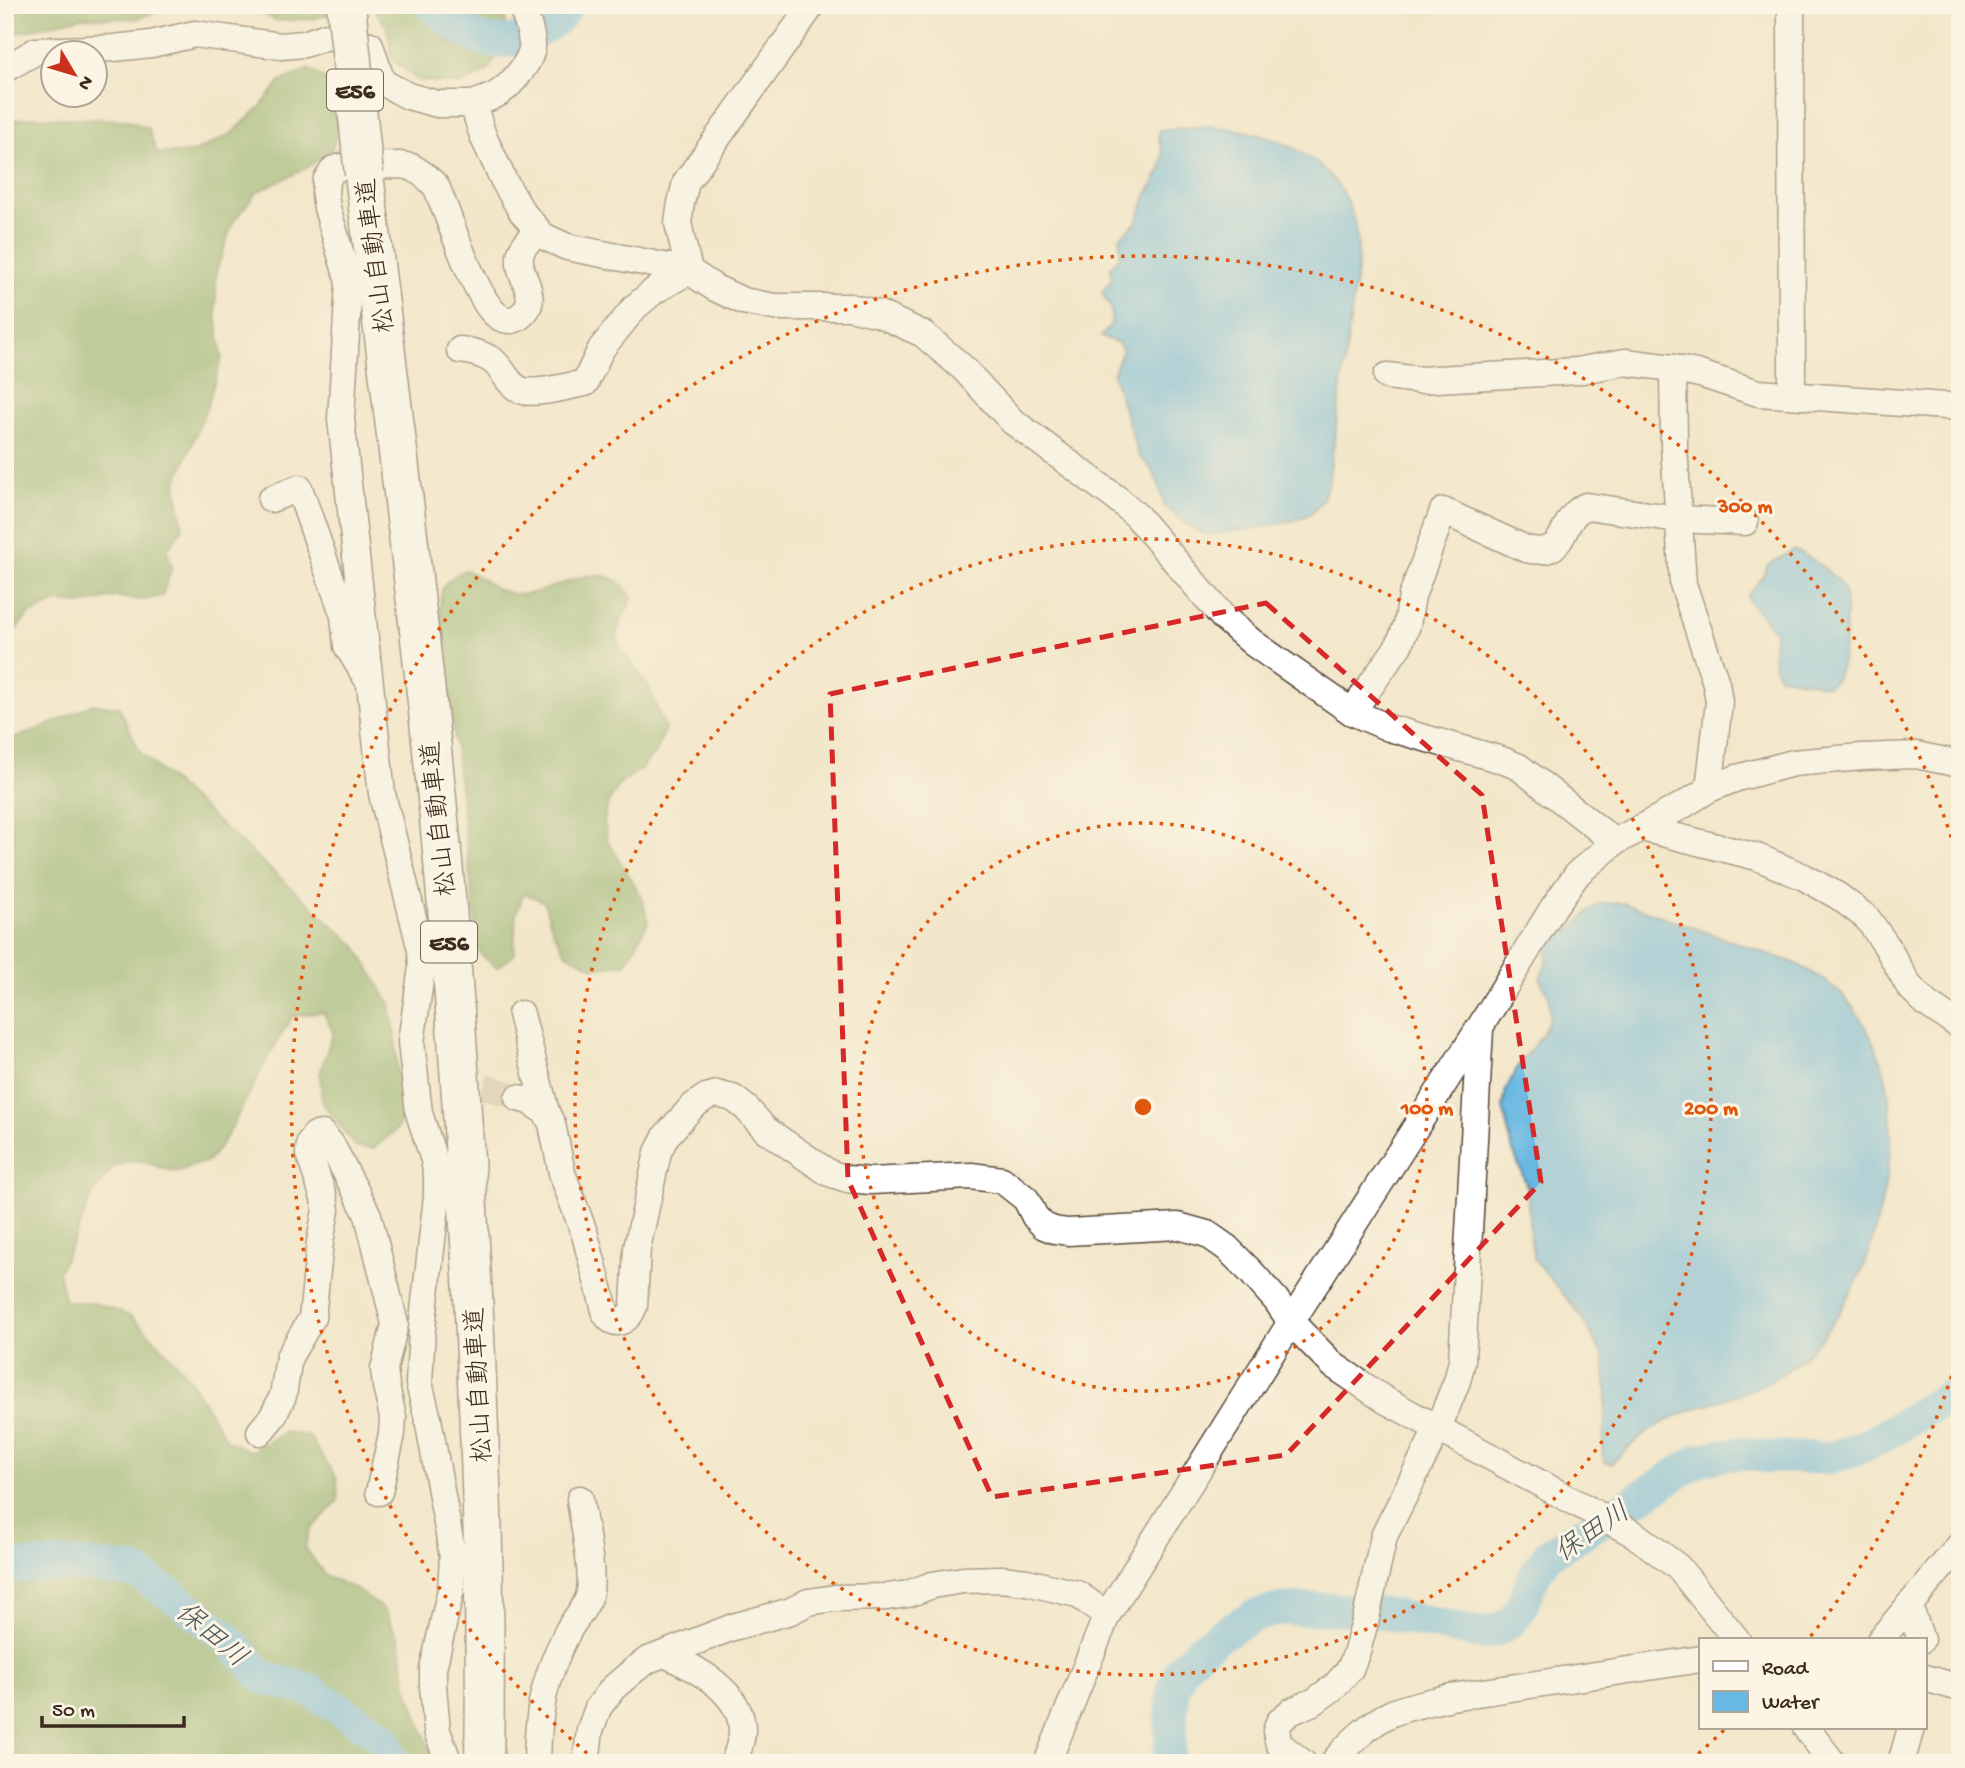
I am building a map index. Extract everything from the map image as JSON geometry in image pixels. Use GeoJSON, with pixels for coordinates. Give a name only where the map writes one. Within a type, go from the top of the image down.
{"type":"FeatureCollection","features":[{"type":"Feature","properties":{"kind":"highway","name":"松山自動車道"},"geometry":{"type":"LineString","coordinates":[[346,5],[363,174],[437,805],[456,1033],[482,1474],[484,1763]]}},
{"type":"Feature","properties":{"kind":"street"},"geometry":{"type":"LineString","coordinates":[[5,69],[36,51],[151,44],[195,34],[281,46],[303,44],[327,36],[370,45],[382,82],[408,96],[437,104],[473,104],[498,93],[530,58],[533,46],[521,5]]}},
{"type":"Feature","properties":{"kind":"street"},"geometry":{"type":"LineString","coordinates":[[689,271],[678,223],[686,182],[812,5]]}},
{"type":"Feature","properties":{"kind":"street"},"geometry":{"type":"LineString","coordinates":[[1791,5],[1792,395]]}},
{"type":"Feature","properties":{"kind":"street"},"geometry":{"type":"LineString","coordinates":[[473,104],[483,136],[504,181],[522,212],[543,236],[567,247],[689,271],[715,288],[743,301],[774,307],[850,307],[879,314],[923,334],[963,368],[1012,421],[1137,516],[1223,617],[1253,643],[1352,712],[1389,728],[1474,751],[1519,767],[1615,842]]}},
{"type":"Feature","properties":{"kind":"street"},"geometry":{"type":"LineString","coordinates":[[449,1763],[438,1731],[433,1669],[451,1589],[453,1557],[419,1383],[422,1329],[437,1196],[434,1160],[419,1113],[411,1042],[422,967],[421,950],[382,794],[341,419],[349,282],[327,208],[326,181],[334,169],[345,166],[400,164],[424,175],[436,186],[473,280],[486,303],[492,312],[509,321],[526,309],[530,298],[520,254],[526,242],[539,232]]}},
{"type":"Feature","properties":{"kind":"street"},"geometry":{"type":"LineString","coordinates":[[460,350],[493,361],[511,384],[522,390],[533,391],[585,383],[601,349],[635,307],[654,291],[689,271]]}},
{"type":"Feature","properties":{"kind":"street"},"geometry":{"type":"LineString","coordinates":[[1387,376],[1419,380],[1577,371],[1625,362],[1700,374],[1758,393],[1960,407]]}},
{"type":"Feature","properties":{"kind":"street"},"geometry":{"type":"LineString","coordinates":[[1674,368],[1674,446],[1683,584],[1716,683],[1719,702],[1709,789]]}},
{"type":"Feature","properties":{"kind":"street"},"geometry":{"type":"LineString","coordinates":[[271,499],[299,488],[344,616],[347,646],[371,685]]}},
{"type":"Feature","properties":{"kind":"street"},"geometry":{"type":"LineString","coordinates":[[1352,712],[1399,645],[1407,625],[1412,596],[1443,511],[1538,552],[1551,550],[1560,540],[1576,511],[1586,506],[1678,519],[1745,522]]}},
{"type":"Feature","properties":{"kind":"street"},"geometry":{"type":"LineString","coordinates":[[1048,1763],[1107,1615],[1553,908],[1578,873],[1615,842],[1709,789],[1737,778],[1793,763],[1916,755],[1960,764]]}},
{"type":"Feature","properties":{"kind":"street"},"geometry":{"type":"LineString","coordinates":[[1642,828],[1757,857],[1838,895],[1867,918],[1909,986],[1927,1004],[1960,1026]]}},
{"type":"Feature","properties":{"kind":"street"},"geometry":{"type":"LineString","coordinates":[[521,1014],[546,1112],[552,1124],[562,1173],[585,1235],[609,1320],[615,1323],[623,1321],[632,1314],[637,1248],[658,1152],[666,1136],[692,1107],[706,1097],[718,1094],[733,1098],[766,1130],[829,1173],[848,1179],[871,1181],[988,1177],[1002,1180],[1015,1190],[1026,1199],[1035,1217],[1044,1226],[1054,1230],[1068,1232],[1178,1226],[1207,1234],[1227,1248],[1251,1272],[1291,1322],[1333,1365],[1385,1400],[1634,1534],[1678,1567],[1735,1638]]}},
{"type":"Feature","properties":{"kind":"street"},"geometry":{"type":"LineString","coordinates":[[1303,1763],[1279,1744],[1276,1731],[1279,1722],[1290,1712],[1315,1701],[1335,1686],[1350,1669],[1368,1609],[1384,1536],[1438,1428],[1462,1361],[1480,1027]]}},
{"type":"Feature","properties":{"kind":"street"},"geometry":{"type":"LineString","coordinates":[[414,1069],[441,1072]]}},
{"type":"Feature","properties":{"kind":"street"},"geometry":{"type":"LineString","coordinates":[[519,1098],[546,1112]]}},
{"type":"Feature","properties":{"kind":"street"},"geometry":{"type":"LineString","coordinates":[[260,1432],[273,1416],[283,1396],[289,1357],[312,1318],[326,1210],[309,1153],[310,1142],[315,1135],[323,1134],[331,1144],[368,1215],[395,1324],[384,1368],[393,1417],[392,1434],[379,1492]]}},
{"type":"Feature","properties":{"kind":"street"},"geometry":{"type":"LineString","coordinates":[[391,1345],[419,1383]]}},
{"type":"Feature","properties":{"kind":"street"},"geometry":{"type":"LineString","coordinates":[[537,1763],[542,1696],[550,1670],[568,1630],[589,1596],[591,1580],[580,1499]]}},
{"type":"Feature","properties":{"kind":"street"},"geometry":{"type":"LineString","coordinates":[[1882,1638],[1960,1545]]}},
{"type":"Feature","properties":{"kind":"street"},"geometry":{"type":"LineString","coordinates":[[586,1763],[590,1730],[598,1708],[613,1688],[648,1660],[733,1627],[791,1611],[808,1602],[835,1598],[887,1597],[908,1594],[932,1585],[1001,1578],[1077,1594],[1107,1615]]}},
{"type":"Feature","properties":{"kind":"street"},"geometry":{"type":"LineString","coordinates":[[1909,1605],[1920,1638]]}},
{"type":"Feature","properties":{"kind":"street"},"geometry":{"type":"LineString","coordinates":[[665,1654],[688,1664],[729,1696],[738,1713],[742,1730],[734,1763]]}},
{"type":"Feature","properties":{"kind":"street"},"geometry":{"type":"LineString","coordinates":[[1333,1763],[1342,1751],[1368,1729],[1391,1714],[1418,1705],[1451,1697],[1699,1659]]}},
{"type":"Feature","properties":{"kind":"street"},"geometry":{"type":"LineString","coordinates":[[1926,1675],[1960,1688]]}},
{"type":"Feature","properties":{"kind":"street"},"geometry":{"type":"LineString","coordinates":[[1808,1730],[1830,1760]]}},
{"type":"Feature","properties":{"kind":"street"},"geometry":{"type":"LineString","coordinates":[[1830,1760],[1831,1730]]}},
{"type":"Feature","properties":{"kind":"street"},"geometry":{"type":"LineString","coordinates":[[1901,1763],[1910,1730]]}},
{"type":"Feature","properties":{"kind":"highlighted area"},"geometry":{"type":"Polygon","coordinates":[[[1266,603],[1482,795],[1541,1182],[1286,1455],[992,1497],[848,1180],[830,694],[1266,603]]]}},
{"type":"Feature","properties":{"kind":"green space"},"geometry":{"type":"Polygon","coordinates":[[[5,5],[179,5],[136,19],[82,17],[18,33],[5,40],[5,5]]]}},
{"type":"Feature","properties":{"kind":"green space"},"geometry":{"type":"Polygon","coordinates":[[[224,5],[366,5],[312,19],[278,21],[244,6],[224,5]]]}},
{"type":"Feature","properties":{"kind":"green space"},"geometry":{"type":"Polygon","coordinates":[[[372,5],[499,5],[506,19],[502,47],[488,71],[460,85],[418,80],[392,60],[387,28],[372,5]]]}},
{"type":"Feature","properties":{"kind":"green space"},"geometry":{"type":"Polygon","coordinates":[[[309,69],[331,83],[339,130],[331,150],[307,168],[257,192],[233,222],[216,272],[216,313],[222,358],[207,407],[176,484],[183,528],[167,550],[172,567],[162,596],[144,600],[114,597],[82,604],[57,602],[30,614],[5,641],[5,121],[34,117],[127,120],[148,128],[157,153],[192,153],[231,134],[260,107],[280,82],[309,69]]]}},
{"type":"Feature","properties":{"kind":"green space"},"geometry":{"type":"Polygon","coordinates":[[[464,570],[506,593],[513,594],[540,591],[592,575],[605,576],[618,581],[632,598],[616,633],[621,649],[649,687],[665,728],[657,751],[640,770],[619,785],[608,803],[604,821],[607,840],[642,897],[648,922],[626,964],[595,968],[566,953],[552,929],[544,902],[524,893],[516,914],[514,955],[497,968],[479,953],[440,614],[443,587],[464,570]]]}},
{"type":"Feature","properties":{"kind":"green space"},"geometry":{"type":"Polygon","coordinates":[[[93,704],[119,707],[140,752],[356,946],[390,1004],[398,1079],[405,1112],[397,1129],[373,1149],[355,1146],[322,1102],[320,1074],[333,1032],[323,1012],[293,1016],[227,1136],[209,1161],[175,1172],[138,1160],[114,1166],[92,1196],[58,1272],[65,1301],[98,1304],[131,1316],[188,1376],[227,1441],[251,1451],[285,1432],[309,1436],[337,1479],[338,1501],[310,1530],[305,1547],[325,1575],[357,1590],[384,1610],[399,1640],[408,1690],[435,1763],[5,1763],[5,742],[93,704]]]}},
{"type":"Feature","properties":{"kind":"water"},"geometry":{"type":"Polygon","coordinates":[[[1208,126],[1278,141],[1319,165],[1335,181],[1347,201],[1356,230],[1358,263],[1328,485],[1322,501],[1311,513],[1291,521],[1208,535],[1194,530],[1164,506],[1153,472],[1139,457],[1113,374],[1123,350],[1118,343],[1101,337],[1111,324],[1111,309],[1102,292],[1112,279],[1110,268],[1120,256],[1120,237],[1136,223],[1161,169],[1163,152],[1158,137],[1159,130],[1208,126]]]}},
{"type":"Feature","properties":{"kind":"water"},"geometry":{"type":"Polygon","coordinates":[[[1794,550],[1827,570],[1842,586],[1844,593],[1846,618],[1842,660],[1836,678],[1828,686],[1779,676],[1773,649],[1775,632],[1747,596],[1762,578],[1768,565],[1794,550]]]}},
{"type":"Feature","properties":{"kind":"water"},"geometry":{"type":"Polygon","coordinates":[[[1604,903],[1623,903],[1797,964],[1831,985],[1854,1009],[1876,1048],[1888,1087],[1891,1127],[1888,1168],[1867,1260],[1843,1306],[1815,1346],[1792,1367],[1764,1384],[1662,1423],[1611,1464],[1605,1462],[1602,1454],[1607,1391],[1604,1358],[1582,1317],[1534,1259],[1527,1186],[1512,1148],[1503,1107],[1506,1089],[1520,1063],[1542,1035],[1550,1017],[1549,996],[1540,979],[1547,961],[1547,944],[1572,928],[1593,908],[1604,903]]]}},
{"type":"Feature","properties":{"kind":"waterway"},"geometry":{"type":"LineString","coordinates":[[432,5],[468,33],[479,38],[504,42],[544,28],[557,18],[567,5]]}},
{"type":"Feature","properties":{"kind":"waterway","name":"保田川"},"geometry":{"type":"LineString","coordinates":[[1169,1763],[1173,1689],[1182,1668],[1198,1651],[1253,1616],[1282,1609],[1343,1609],[1382,1613],[1484,1634],[1497,1630],[1514,1619],[1537,1570],[1549,1554],[1699,1460],[1741,1453],[1767,1457],[1827,1458],[1850,1452],[1875,1441],[1960,1390]]}},
{"type":"Feature","properties":{"kind":"waterway","name":"保田川"},"geometry":{"type":"LineString","coordinates":[[5,1567],[79,1565],[136,1572],[224,1635],[264,1678],[310,1690],[384,1738],[392,1763]]}},
{"type":"Feature","properties":{"kind":"tunnel"},"geometry":{"type":"LineString","coordinates":[[447,1074],[518,1098]]}}]}
